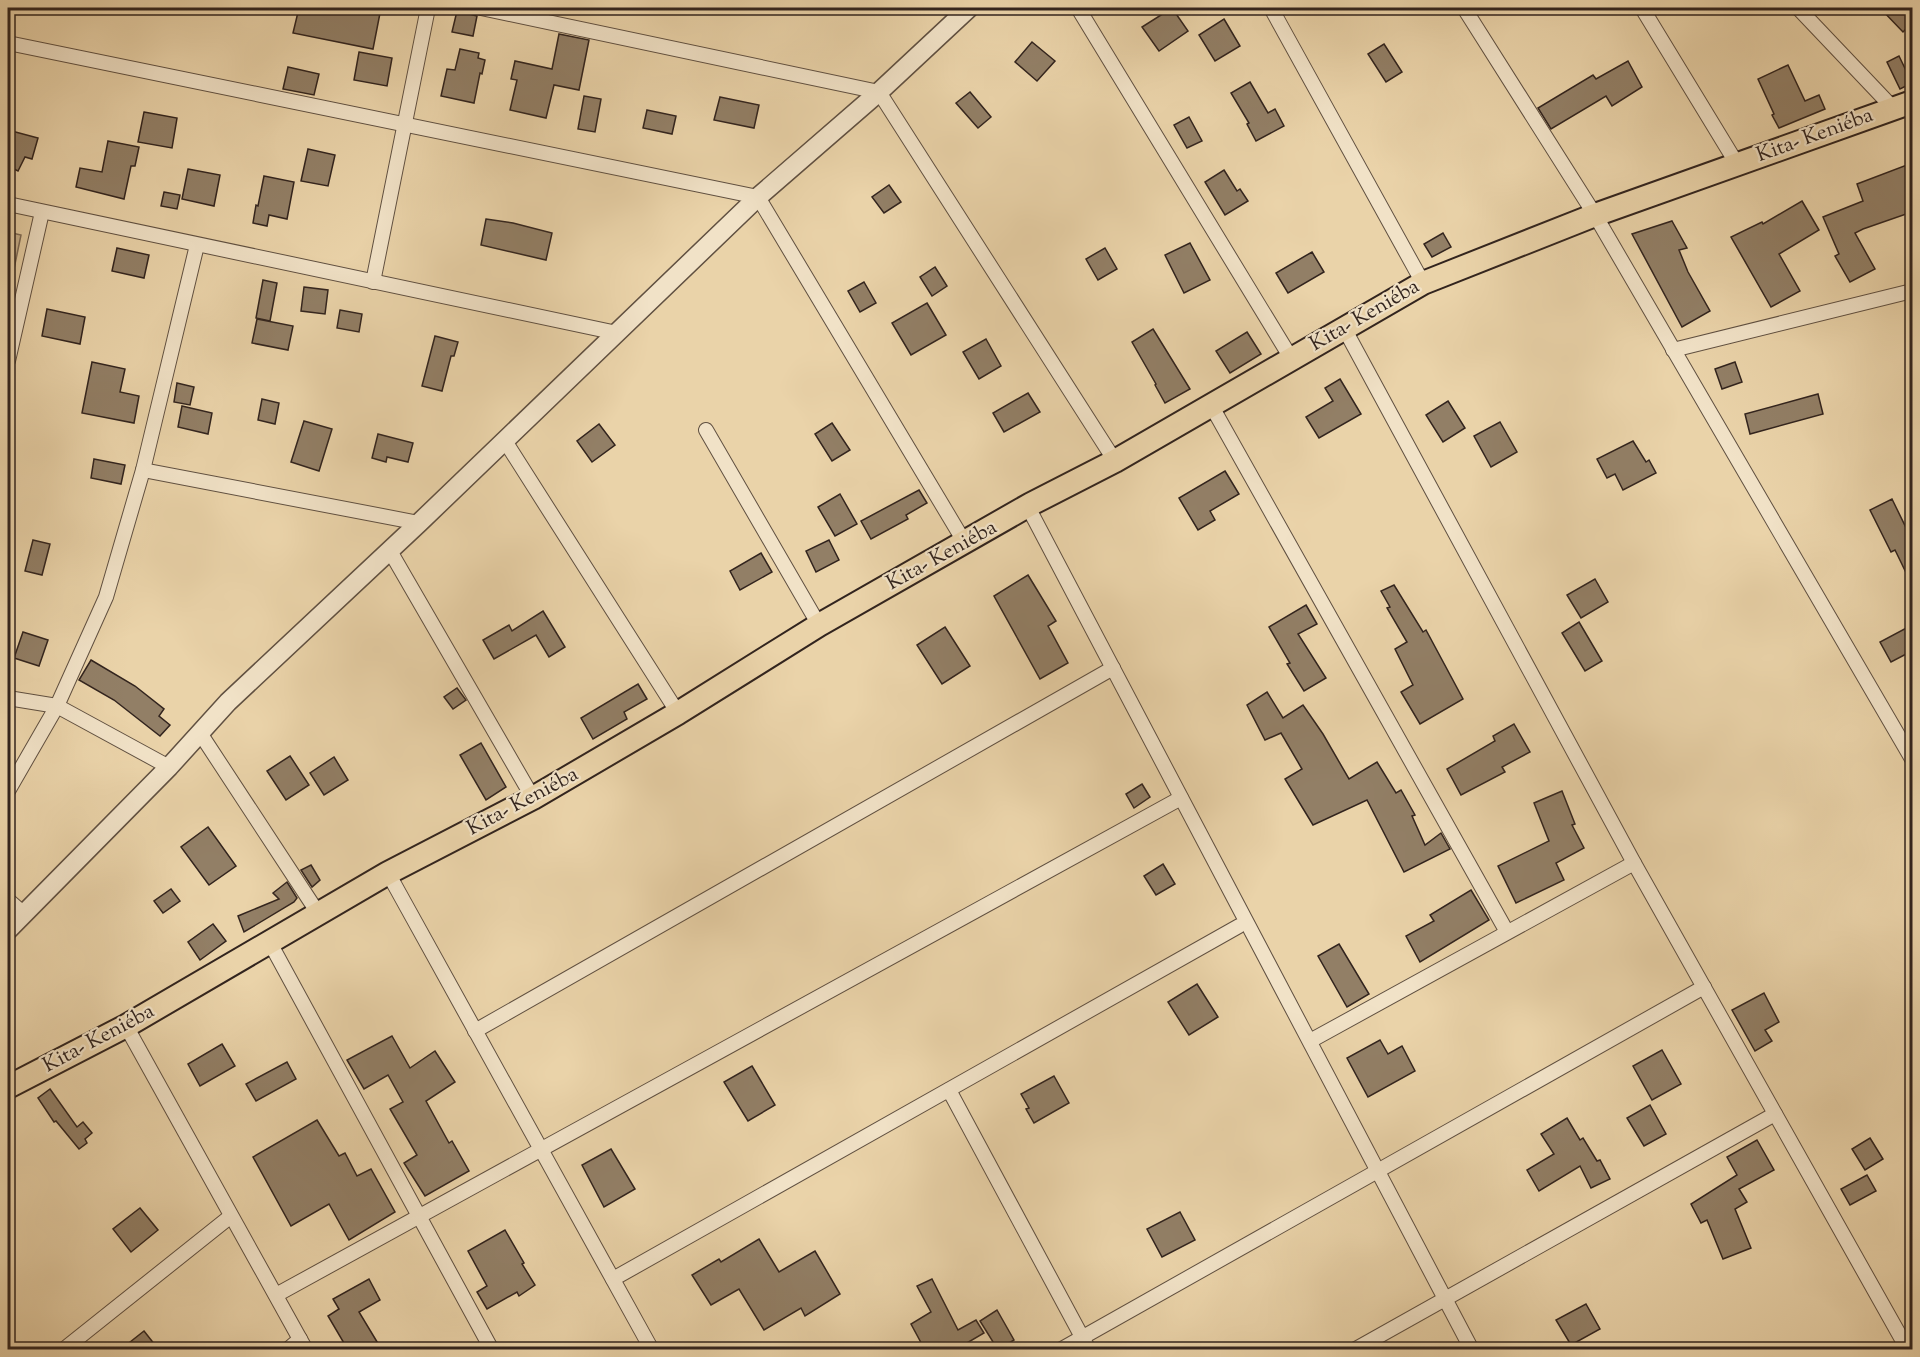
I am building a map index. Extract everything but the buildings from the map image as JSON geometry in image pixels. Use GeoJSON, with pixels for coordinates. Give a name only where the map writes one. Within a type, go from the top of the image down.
{"type":"FeatureCollection","features":[{"type":"Feature","properties":{"kind":"main road","name":"Kita- Keniéba"},"geometry":{"type":"LineString","coordinates":[[8,1088],[126,1026],[388,873],[533,798],[678,713],[819,625],[1028,507],[1115,461],[1423,283],[1595,215],[1907,104]]}},
{"type":"Feature","properties":{"kind":"street"},"geometry":{"type":"LineString","coordinates":[[373,282],[428,8]]}},
{"type":"Feature","properties":{"kind":"street"},"geometry":{"type":"LineString","coordinates":[[481,8],[879,92],[1115,461]]}},
{"type":"Feature","properties":{"kind":"street"},"geometry":{"type":"LineString","coordinates":[[8,930],[169,767],[228,702],[420,523],[759,197],[879,92],[969,8]]}},
{"type":"Feature","properties":{"kind":"street"},"geometry":{"type":"LineString","coordinates":[[1077,8],[1291,358]]}},
{"type":"Feature","properties":{"kind":"street"},"geometry":{"type":"LineString","coordinates":[[1271,8],[1423,283]]}},
{"type":"Feature","properties":{"kind":"street"},"geometry":{"type":"LineString","coordinates":[[1464,8],[1595,215],[1912,759]]}},
{"type":"Feature","properties":{"kind":"street"},"geometry":{"type":"LineString","coordinates":[[1642,8],[1737,164]]}},
{"type":"Feature","properties":{"kind":"street"},"geometry":{"type":"LineString","coordinates":[[1798,8],[1907,104]]}},
{"type":"Feature","properties":{"kind":"street"},"geometry":{"type":"LineString","coordinates":[[8,43],[759,197],[965,543]]}},
{"type":"Feature","properties":{"kind":"street"},"geometry":{"type":"LineString","coordinates":[[8,204],[617,333]]}},
{"type":"Feature","properties":{"kind":"street"},"geometry":{"type":"LineString","coordinates":[[8,361],[42,212]]}},
{"type":"Feature","properties":{"kind":"street"},"geometry":{"type":"LineString","coordinates":[[8,791],[57,706],[106,597],[143,470],[197,244]]}},
{"type":"Feature","properties":{"kind":"street"},"geometry":{"type":"LineString","coordinates":[[1673,350],[1912,291]]}},
{"type":"Feature","properties":{"kind":"street"},"geometry":{"type":"LineString","coordinates":[[1344,328],[1634,863],[1908,1350]]}},
{"type":"Feature","properties":{"kind":"street"},"geometry":{"type":"LineString","coordinates":[[1211,405],[1507,932]]}},
{"type":"Feature","properties":{"kind":"street"},"geometry":{"type":"LineString","coordinates":[[706,430],[819,625]]}},
{"type":"Feature","properties":{"kind":"street"},"geometry":{"type":"LineString","coordinates":[[505,441],[678,713]]}},
{"type":"Feature","properties":{"kind":"street"},"geometry":{"type":"LineString","coordinates":[[143,470],[420,523]]}},
{"type":"Feature","properties":{"kind":"street"},"geometry":{"type":"LineString","coordinates":[[1028,507],[1472,1350]]}},
{"type":"Feature","properties":{"kind":"street"},"geometry":{"type":"LineString","coordinates":[[390,551],[533,798]]}},
{"type":"Feature","properties":{"kind":"street"},"geometry":{"type":"LineString","coordinates":[[475,1031],[1113,668]]}},
{"type":"Feature","properties":{"kind":"street"},"geometry":{"type":"LineString","coordinates":[[8,698],[57,706],[169,767]]}},
{"type":"Feature","properties":{"kind":"street"},"geometry":{"type":"LineString","coordinates":[[200,733],[318,913]]}},
{"type":"Feature","properties":{"kind":"street"},"geometry":{"type":"LineString","coordinates":[[276,1295],[1181,798]]}},
{"type":"Feature","properties":{"kind":"street"},"geometry":{"type":"LineString","coordinates":[[1310,1041],[1634,863]]}},
{"type":"Feature","properties":{"kind":"street"},"geometry":{"type":"LineString","coordinates":[[388,873],[652,1350]]}},
{"type":"Feature","properties":{"kind":"street"},"geometry":{"type":"LineString","coordinates":[[8,900],[23,914]]}},
{"type":"Feature","properties":{"kind":"street"},"geometry":{"type":"LineString","coordinates":[[613,1279],[1239,926]]}},
{"type":"Feature","properties":{"kind":"street"},"geometry":{"type":"LineString","coordinates":[[269,941],[492,1350]]}},
{"type":"Feature","properties":{"kind":"street"},"geometry":{"type":"LineString","coordinates":[[1060,1350],[1086,1343],[1378,1170],[1704,987]]}},
{"type":"Feature","properties":{"kind":"street"},"geometry":{"type":"LineString","coordinates":[[126,1026],[303,1344],[287,1350]]}},
{"type":"Feature","properties":{"kind":"street"},"geometry":{"type":"LineString","coordinates":[[949,1090],[1086,1343]]}},
{"type":"Feature","properties":{"kind":"street"},"geometry":{"type":"LineString","coordinates":[[1354,1350],[1775,1114]]}},
{"type":"Feature","properties":{"kind":"street"},"geometry":{"type":"LineString","coordinates":[[63,1350],[231,1216]]}},
{"type":"Feature","properties":{"kind":"shaded area"},"geometry":{"type":"Polygon","coordinates":[[[8,232],[21,235],[8,298],[8,232]]]}}]}
